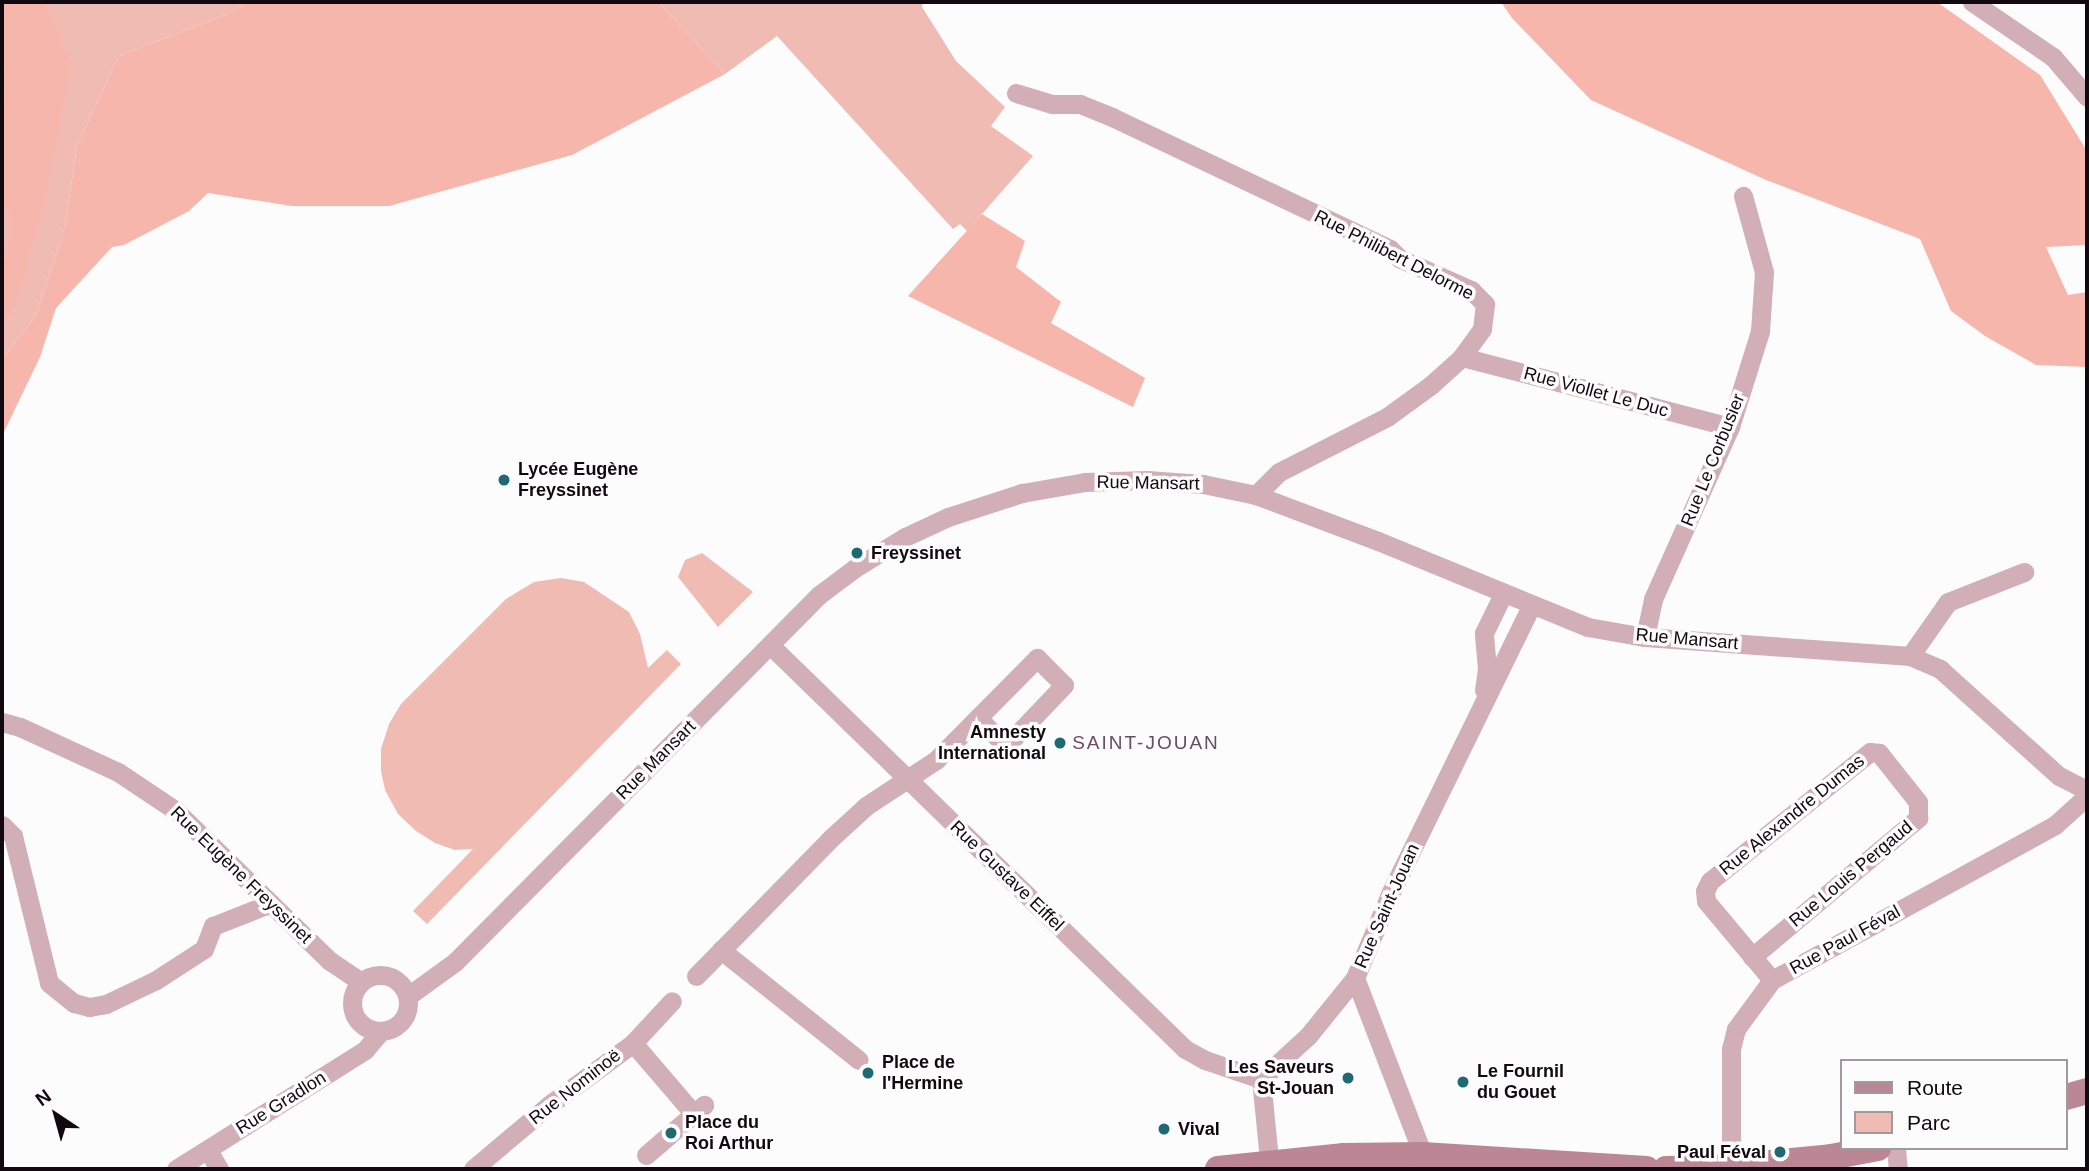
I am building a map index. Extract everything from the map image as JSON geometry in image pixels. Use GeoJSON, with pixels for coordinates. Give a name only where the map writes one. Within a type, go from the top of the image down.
{"type":"FeatureCollection","features":[{"type":"Feature","properties":{"kind":"main road"},"geometry":{"type":"LineString","coordinates":[[2068,1096],[2087,1091]]}},
{"type":"Feature","properties":{"kind":"main road"},"geometry":{"type":"LineString","coordinates":[[1667,1169],[1731,1167],[1831,1157],[1868,1150]]}},
{"type":"Feature","properties":{"kind":"main road"},"geometry":{"type":"LineString","coordinates":[[1218,1169],[1268,1166],[1345,1156],[1423,1155],[1647,1169]]}},
{"type":"Feature","properties":{"kind":"street"},"geometry":{"type":"LineString","coordinates":[[1972,2],[2053,57],[2085,94]]}},
{"type":"Feature","properties":{"kind":"street","name":"Rue Philibert Delorme"},"geometry":{"type":"LineString","coordinates":[[1016,93],[1052,104],[1080,104],[1112,117],[1471,290],[1485,304],[1482,329],[1462,357],[1431,385],[1387,417],[1279,472],[1256,495]]}},
{"type":"Feature","properties":{"kind":"street","name":"Rue Le Corbusier"},"geometry":{"type":"LineString","coordinates":[[1644,637],[1653,599],[1730,427],[1760,331],[1764,272],[1743,196]]}},
{"type":"Feature","properties":{"kind":"street","name":"Rue Viollet Le Duc"},"geometry":{"type":"LineString","coordinates":[[1462,357],[1730,427]]}},
{"type":"Feature","properties":{"kind":"street","name":"Rue Mansart"},"geometry":{"type":"LineString","coordinates":[[408,996],[455,962],[819,595],[855,568],[905,537],[979,506],[1022,493],[1110,481],[1203,484],[1256,495],[1378,541],[1531,606],[1588,627],[1644,637],[1910,656],[1940,669],[2059,776],[2087,790]]}},
{"type":"Feature","properties":{"kind":"street"},"geometry":{"type":"LineString","coordinates":[[1910,656],[1948,602],[2024,572]]}},
{"type":"Feature","properties":{"kind":"street","name":"Rue Saint-Jouan"},"geometry":{"type":"LineString","coordinates":[[1481,709],[1488,669],[1484,633],[1503,594]]}},
{"type":"Feature","properties":{"kind":"street","name":"Rue Saint-Jouan"},"geometry":{"type":"LineString","coordinates":[[1261,1079],[1308,1036],[1355,978],[1391,892],[1531,606]]}},
{"type":"Feature","properties":{"kind":"street","name":"Rue Gustave Eiffel"},"geometry":{"type":"LineString","coordinates":[[770,645],[1185,1049],[1205,1060],[1261,1079]]}},
{"type":"Feature","properties":{"kind":"street"},"geometry":{"type":"LineString","coordinates":[[696,976],[866,806],[936,760],[1037,658],[1065,685],[1006,746],[978,718]]}},
{"type":"Feature","properties":{"kind":"street","name":"Rue Eugène Freyssinet"},"geometry":{"type":"LineString","coordinates":[[2,722],[20,727],[118,772],[175,810],[330,961],[361,982]]}},
{"type":"Feature","properties":{"kind":"street","name":"Rue Alexandre Dumas"},"geometry":{"type":"LineString","coordinates":[[1772,980],[1706,901],[1705,891],[1710,881],[1874,752]]}},
{"type":"Feature","properties":{"kind":"street","name":"Rue Louis Pergaud"},"geometry":{"type":"LineString","coordinates":[[1752,957],[1918,818],[1918,802],[1879,753],[1874,752]]}},
{"type":"Feature","properties":{"kind":"street","name":"Rue Paul Féval"},"geometry":{"type":"LineString","coordinates":[[1731,1167],[1731,1049],[1736,1029],[1772,980],[2055,825],[2087,796]]}},
{"type":"Feature","properties":{"kind":"street"},"geometry":{"type":"LineString","coordinates":[[2,825],[13,836],[49,983],[74,1003],[89,1007],[106,1004],[156,980],[204,949],[213,926],[271,903]]}},
{"type":"Feature","properties":{"kind":"street"},"geometry":{"type":"LineString","coordinates":[[721,950],[859,1060]]}},
{"type":"Feature","properties":{"kind":"street"},"geometry":{"type":"LineString","coordinates":[[372,976],[390,976],[398,981],[408,996],[404,1017],[394,1027],[381,1031],[365,1027],[356,1017],[352,997],[361,982],[372,976]]}},
{"type":"Feature","properties":{"kind":"street"},"geometry":{"type":"LineString","coordinates":[[1355,978],[1423,1155]]}},
{"type":"Feature","properties":{"kind":"street","name":"Rue Nominoë"},"geometry":{"type":"LineString","coordinates":[[473,1169],[549,1105],[633,1043],[673,1001]]}},
{"type":"Feature","properties":{"kind":"street","name":"Rue Gradlon"},"geometry":{"type":"LineString","coordinates":[[176,1169],[365,1051],[381,1031]]}},
{"type":"Feature","properties":{"kind":"street"},"geometry":{"type":"LineString","coordinates":[[633,1043],[698,1109],[646,1155]]}},
{"type":"Feature","properties":{"kind":"street"},"geometry":{"type":"LineString","coordinates":[[1261,1079],[1268,1166]]}},
{"type":"Feature","properties":{"kind":"street"},"geometry":{"type":"LineString","coordinates":[[208,1150],[219,1169]]}},
{"type":"Feature","properties":{"kind":"street"},"geometry":{"type":"LineString","coordinates":[[1896,1150],[1898,1169]]}},
{"type":"Feature","properties":{"kind":"green space"},"geometry":{"type":"Polygon","coordinates":[[[2,2],[248,2],[225,15],[119,56],[77,145],[65,227],[35,317],[2,360],[2,2]]]}},
{"type":"Feature","properties":{"kind":"green space"},"geometry":{"type":"Polygon","coordinates":[[[658,2],[923,2],[922,7],[956,61],[1005,107],[991,126],[1033,156],[967,231],[960,224],[953,229],[777,36],[725,74],[658,2]]]}},
{"type":"Feature","properties":{"kind":"green space"},"geometry":{"type":"Polygon","coordinates":[[[702,553],[753,592],[718,627],[678,577],[685,560],[702,553]]]}},
{"type":"Feature","properties":{"kind":"green space"},"geometry":{"type":"Polygon","coordinates":[[[561,578],[584,582],[629,612],[640,634],[648,668],[667,650],[681,664],[427,924],[413,911],[473,849],[455,850],[435,843],[416,831],[398,814],[385,790],[381,771],[381,749],[389,724],[401,704],[506,599],[534,582],[561,578]]]}},
{"type":"Feature","properties":{"kind":"shaded area"},"geometry":{"type":"Polygon","coordinates":[[[2,2],[40,2],[45,5],[72,63],[46,197],[17,303],[2,327],[2,266],[7,255],[11,220],[2,189],[6,68],[2,63],[2,2]]]}},
{"type":"Feature","properties":{"kind":"shaded area"},"geometry":{"type":"Polygon","coordinates":[[[248,2],[658,2],[725,74],[572,155],[389,206],[292,206],[208,193],[189,211],[124,245],[112,247],[56,308],[40,357],[2,436],[2,360],[35,317],[65,227],[77,145],[119,56],[225,15],[248,2]]]}},
{"type":"Feature","properties":{"kind":"shaded area"},"geometry":{"type":"Polygon","coordinates":[[[1501,2],[1937,2],[2040,75],[2087,151],[2087,245],[2046,247],[2068,295],[2087,292],[2087,367],[2036,365],[1985,336],[1951,311],[1920,239],[1766,180],[1591,100],[1512,18],[1501,2]]]}},
{"type":"Feature","properties":{"kind":"shaded area"},"geometry":{"type":"Polygon","coordinates":[[[982,214],[1025,241],[1016,267],[1061,302],[1051,323],[1145,378],[1133,407],[908,296],[982,214]]]}},
{"type":"Feature","properties":{"kind":"place","name":"Lycée Eugène Freyssinet"},"geometry":{"type":"Point","coordinates":[504,480]}},
{"type":"Feature","properties":{"kind":"place","name":"Freyssinet"},"geometry":{"type":"Point","coordinates":[857,553]}},
{"type":"Feature","properties":{"kind":"place","name":"Amnesty International"},"geometry":{"type":"Point","coordinates":[1060,743]}},
{"type":"Feature","properties":{"kind":"place","name":"Place de l'Hermine"},"geometry":{"type":"Point","coordinates":[868,1073]}},
{"type":"Feature","properties":{"kind":"place","name":"Les Saveurs St-Jouan"},"geometry":{"type":"Point","coordinates":[1348,1078]}},
{"type":"Feature","properties":{"kind":"place","name":"Le Fournil du Gouet"},"geometry":{"type":"Point","coordinates":[1463,1082]}},
{"type":"Feature","properties":{"kind":"place","name":"Vival"},"geometry":{"type":"Point","coordinates":[1164,1129]}},
{"type":"Feature","properties":{"kind":"place","name":"Place du Roi Arthur"},"geometry":{"type":"Point","coordinates":[671,1133]}},
{"type":"Feature","properties":{"kind":"place","name":"Paul Féval"},"geometry":{"type":"Point","coordinates":[1780,1152]}},
{"type":"Feature","properties":{"kind":"district","name":"SAINT-JOUAN"},"geometry":{"type":"Point","coordinates":[1146,743]}}]}
